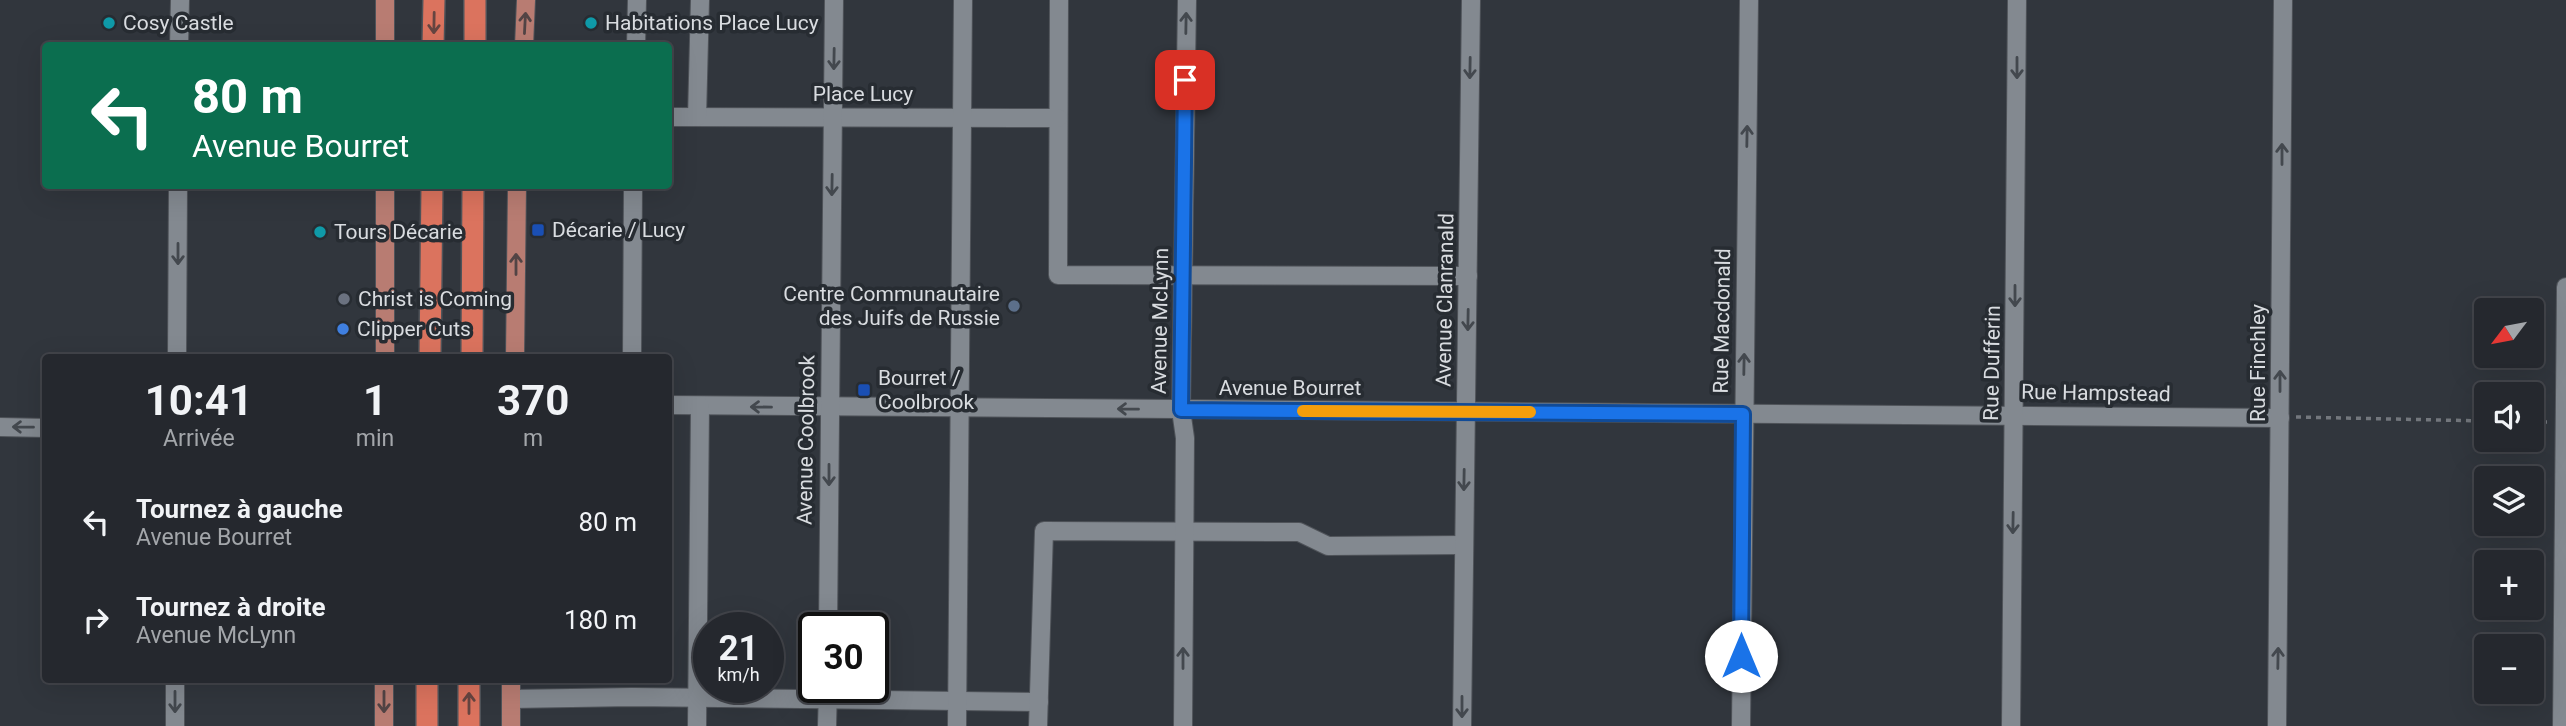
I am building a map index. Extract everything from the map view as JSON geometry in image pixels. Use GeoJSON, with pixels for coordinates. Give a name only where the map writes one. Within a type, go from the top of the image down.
{"type":"FeatureCollection","features":[{"type":"Feature","properties":{"kind":"highway"},"geometry":{"type":"LineString","coordinates":[[433,42],[434,0]]}},
{"type":"Feature","properties":{"kind":"highway"},"geometry":{"type":"LineString","coordinates":[[475,0],[475,42]]}},
{"type":"Feature","properties":{"kind":"highway"},"geometry":{"type":"LineString","coordinates":[[429,354],[432,189]]}},
{"type":"Feature","properties":{"kind":"highway"},"geometry":{"type":"LineString","coordinates":[[472,354],[473,189]]}},
{"type":"Feature","properties":{"kind":"highway"},"geometry":{"type":"LineString","coordinates":[[427,683],[427,726]]}},
{"type":"Feature","properties":{"kind":"highway"},"geometry":{"type":"LineString","coordinates":[[469,683],[469,726]]}},
{"type":"Feature","properties":{"kind":"main road"},"geometry":{"type":"LineString","coordinates":[[384,0],[384,42]]}},
{"type":"Feature","properties":{"kind":"main road"},"geometry":{"type":"LineString","coordinates":[[524,42],[526,0]]}},
{"type":"Feature","properties":{"kind":"main road"},"geometry":{"type":"LineString","coordinates":[[385,189],[385,354]]}},
{"type":"Feature","properties":{"kind":"main road"},"geometry":{"type":"LineString","coordinates":[[515,354],[517,189]]}},
{"type":"Feature","properties":{"kind":"main road"},"geometry":{"type":"LineString","coordinates":[[384,683],[384,726]]}},
{"type":"Feature","properties":{"kind":"main road"},"geometry":{"type":"LineString","coordinates":[[511,683],[511,726]]}},
{"type":"Feature","properties":{"kind":"street"},"geometry":{"type":"LineString","coordinates":[[179,42],[180,0]]}},
{"type":"Feature","properties":{"kind":"street"},"geometry":{"type":"LineString","coordinates":[[636,42],[637,0]]}},
{"type":"Feature","properties":{"kind":"street"},"geometry":{"type":"LineString","coordinates":[[697,117],[700,0]]}},
{"type":"Feature","properties":{"kind":"street","name":"Avenue Coolbrook"},"geometry":{"type":"LineString","coordinates":[[828,612],[834,0]]}},
{"type":"Feature","properties":{"kind":"street"},"geometry":{"type":"LineString","coordinates":[[957,726],[963,0]]}},
{"type":"Feature","properties":{"kind":"street"},"geometry":{"type":"LineString","coordinates":[[1059,0],[1058,275],[1468,276]]}},
{"type":"Feature","properties":{"kind":"street","name":"Avenue McLynn"},"geometry":{"type":"LineString","coordinates":[[1183,726],[1185,438],[1181,410],[1186,0]]}},
{"type":"Feature","properties":{"kind":"street","name":"Avenue Clanranald"},"geometry":{"type":"LineString","coordinates":[[1462,726],[1471,0]]}},
{"type":"Feature","properties":{"kind":"street","name":"Rue Macdonald"},"geometry":{"type":"LineString","coordinates":[[1741,726],[1749,0]]}},
{"type":"Feature","properties":{"kind":"street","name":"Rue Dufferin"},"geometry":{"type":"LineString","coordinates":[[2011,726],[2017,0]]}},
{"type":"Feature","properties":{"kind":"street","name":"Rue Finchley"},"geometry":{"type":"LineString","coordinates":[[2277,726],[2288,418],[2283,0]]}},
{"type":"Feature","properties":{"kind":"street","name":"Place Lucy"},"geometry":{"type":"LineString","coordinates":[[672,117],[1058,118]]}},
{"type":"Feature","properties":{"kind":"street"},"geometry":{"type":"LineString","coordinates":[[177,354],[178,189]]}},
{"type":"Feature","properties":{"kind":"street"},"geometry":{"type":"LineString","coordinates":[[632,354],[633,189]]}},
{"type":"Feature","properties":{"kind":"street"},"geometry":{"type":"LineString","coordinates":[[2562,726],[2560,418],[2566,286]]}},
{"type":"Feature","properties":{"kind":"street","name":"Avenue Bourret"},"geometry":{"type":"LineString","coordinates":[[672,405],[1743,414]]}},
{"type":"Feature","properties":{"kind":"street"},"geometry":{"type":"LineString","coordinates":[[698,612],[700,406]]}},
{"type":"Feature","properties":{"kind":"street","name":"Rue Hampstead"},"geometry":{"type":"LineString","coordinates":[[1743,414],[2288,418]]}},
{"type":"Feature","properties":{"kind":"street"},"geometry":{"type":"LineString","coordinates":[[0,427],[42,428]]}},
{"type":"Feature","properties":{"kind":"street"},"geometry":{"type":"LineString","coordinates":[[1038,726],[1044,531],[1299,532],[1328,546],[1463,545]]}},
{"type":"Feature","properties":{"kind":"street"},"geometry":{"type":"LineString","coordinates":[[175,683],[175,726]]}},
{"type":"Feature","properties":{"kind":"street"},"geometry":{"type":"LineString","coordinates":[[632,683],[632,697]]}},
{"type":"Feature","properties":{"kind":"street"},"geometry":{"type":"LineString","coordinates":[[889,696],[1039,702]]}},
{"type":"Feature","properties":{"kind":"street"},"geometry":{"type":"LineString","coordinates":[[511,699],[693,698]]}},
{"type":"Feature","properties":{"kind":"street"},"geometry":{"type":"LineString","coordinates":[[697,703],[697,726]]}},
{"type":"Feature","properties":{"kind":"street"},"geometry":{"type":"LineString","coordinates":[[827,703],[827,726]]}},
{"type":"Feature","properties":{"kind":"path"},"geometry":{"type":"LineString","coordinates":[[2288,418],[2474,421]]}},
{"type":"Feature","properties":{"kind":"slow traffic"},"geometry":{"type":"LineString","coordinates":[[1303,411],[1530,412]]}},
{"type":"Feature","properties":{"kind":"place","name":"Cosy Castle"},"geometry":{"type":"Point","coordinates":[109,23]}},
{"type":"Feature","properties":{"kind":"place","name":"Habitations Place Lucy"},"geometry":{"type":"Point","coordinates":[591,23]}},
{"type":"Feature","properties":{"kind":"place","name":"Décarie / Lucy"},"geometry":{"type":"Point","coordinates":[538,230]}},
{"type":"Feature","properties":{"kind":"place","name":"Tours Décarie"},"geometry":{"type":"Point","coordinates":[320,232]}},
{"type":"Feature","properties":{"kind":"place","name":"Christ is Coming"},"geometry":{"type":"Point","coordinates":[344,299]}},
{"type":"Feature","properties":{"kind":"place","name":"Centre Communautaire des Juifs de Russie"},"geometry":{"type":"Point","coordinates":[1014,306]}},
{"type":"Feature","properties":{"kind":"place","name":"Clipper Cuts"},"geometry":{"type":"Point","coordinates":[343,329]}},
{"type":"Feature","properties":{"kind":"place","name":"Bourret / Coolbrook"},"geometry":{"type":"Point","coordinates":[864,390]}},
{"type":"Feature","properties":{"kind":"route"},"geometry":{"type":"LineString","coordinates":[[1185,80],[1181,410],[1743,414],[1741,656]]}}]}
